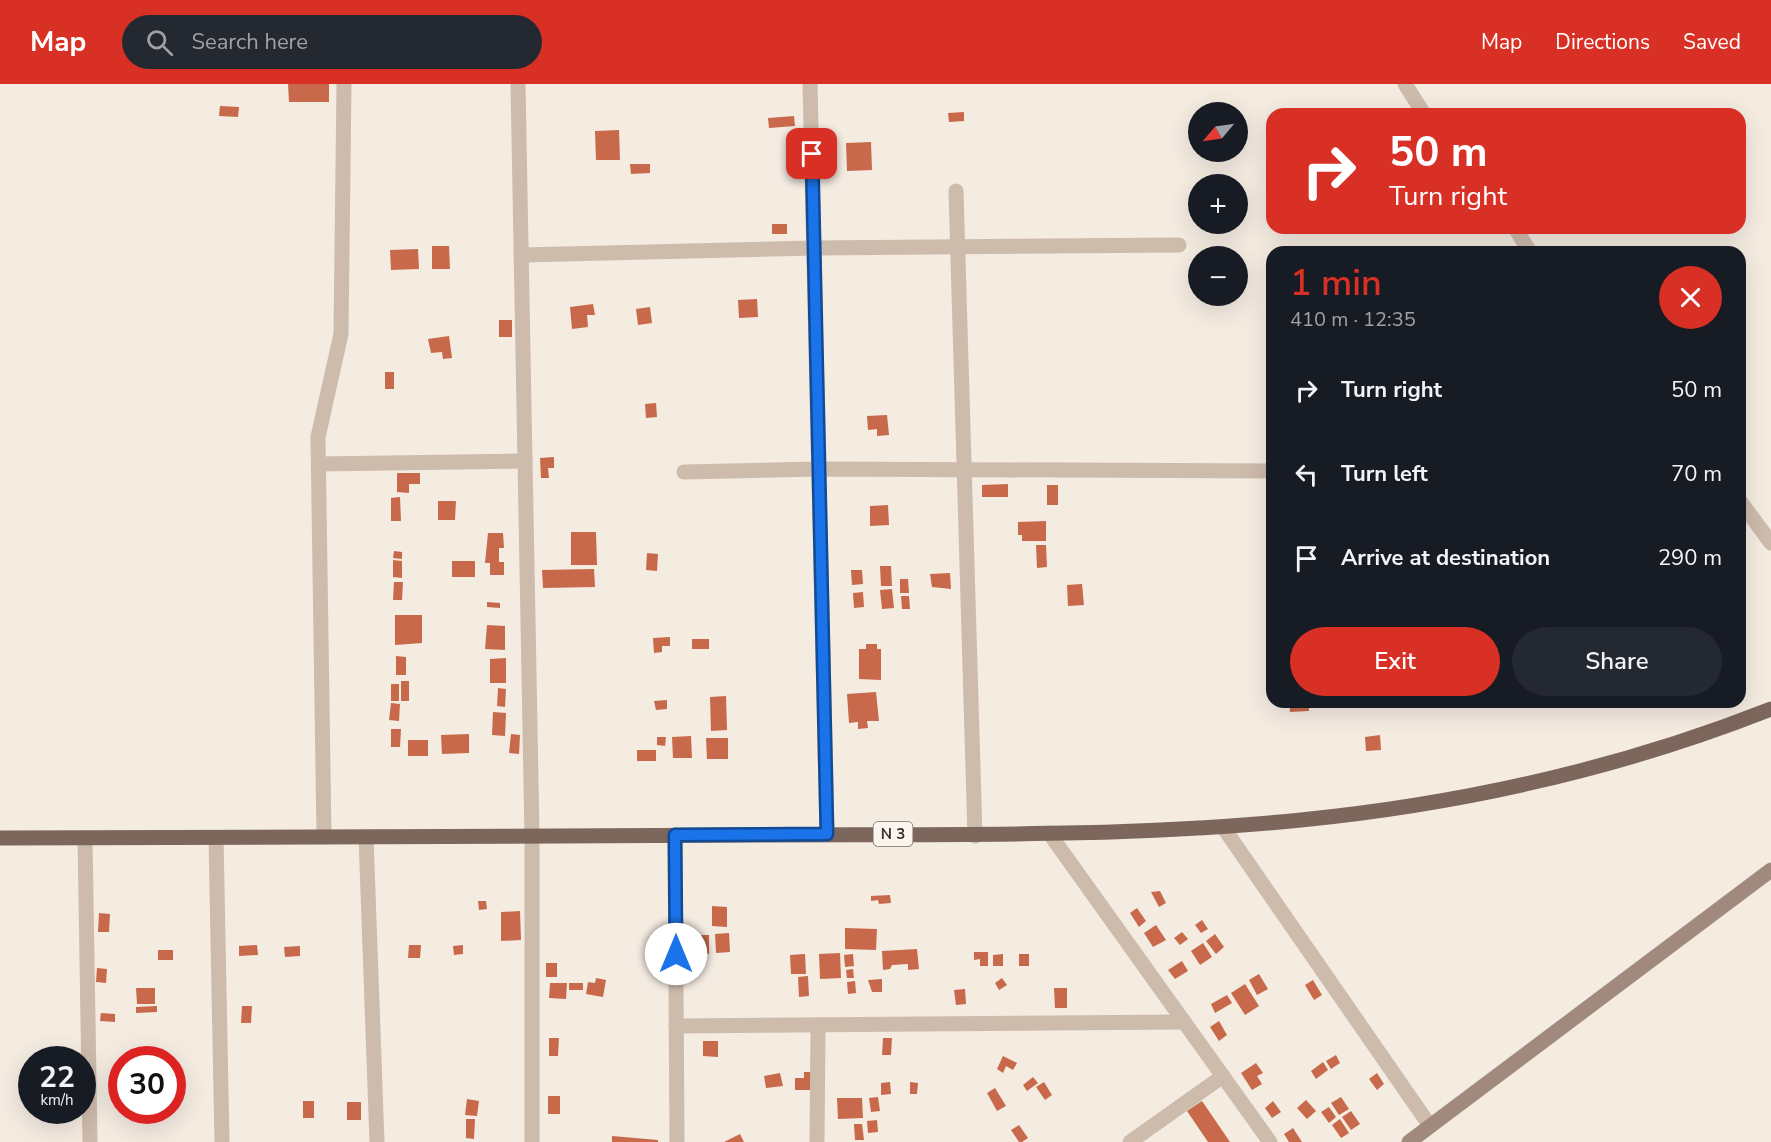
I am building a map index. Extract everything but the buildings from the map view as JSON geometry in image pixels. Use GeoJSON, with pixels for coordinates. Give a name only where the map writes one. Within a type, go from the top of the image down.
{"type":"FeatureCollection","features":[{"type":"Feature","properties":{"kind":"main road","name":"N 3"},"geometry":{"type":"LineString","coordinates":[[0,838],[827,834],[975,836],[1223,827],[1305,820],[1394,808],[1517,784],[1668,745],[1771,709]]}},
{"type":"Feature","properties":{"kind":"main road"},"geometry":{"type":"LineString","coordinates":[[1409,1142],[1771,870]]}},
{"type":"Feature","properties":{"kind":"street"},"geometry":{"type":"LineString","coordinates":[[324,837],[318,437],[341,334],[344,84]]}},
{"type":"Feature","properties":{"kind":"street"},"geometry":{"type":"LineString","coordinates":[[518,84],[532,836],[532,1142]]}},
{"type":"Feature","properties":{"kind":"street"},"geometry":{"type":"LineString","coordinates":[[810,84],[827,834]]}},
{"type":"Feature","properties":{"kind":"street"},"geometry":{"type":"LineString","coordinates":[[1405,84],[1420,108]]}},
{"type":"Feature","properties":{"kind":"street"},"geometry":{"type":"LineString","coordinates":[[956,190],[975,836]]}},
{"type":"Feature","properties":{"kind":"street"},"geometry":{"type":"LineString","coordinates":[[521,255],[814,248],[1179,245]]}},
{"type":"Feature","properties":{"kind":"street"},"geometry":{"type":"LineString","coordinates":[[319,464],[525,461]]}},
{"type":"Feature","properties":{"kind":"street"},"geometry":{"type":"LineString","coordinates":[[684,472],[819,469],[1266,471]]}},
{"type":"Feature","properties":{"kind":"street"},"geometry":{"type":"LineString","coordinates":[[1746,509],[1771,543]]}},
{"type":"Feature","properties":{"kind":"street"},"geometry":{"type":"LineString","coordinates":[[1223,827],[1430,1126]]}},
{"type":"Feature","properties":{"kind":"street"},"geometry":{"type":"LineString","coordinates":[[1048,833],[1270,1142]]}},
{"type":"Feature","properties":{"kind":"street"},"geometry":{"type":"LineString","coordinates":[[675,835],[677,1142]]}},
{"type":"Feature","properties":{"kind":"street"},"geometry":{"type":"LineString","coordinates":[[366,837],[376,1142]]}},
{"type":"Feature","properties":{"kind":"street"},"geometry":{"type":"LineString","coordinates":[[85,838],[90,1142]]}},
{"type":"Feature","properties":{"kind":"street"},"geometry":{"type":"LineString","coordinates":[[216,838],[222,1142]]}},
{"type":"Feature","properties":{"kind":"street"},"geometry":{"type":"LineString","coordinates":[[676,1026],[1184,1022]]}},
{"type":"Feature","properties":{"kind":"street"},"geometry":{"type":"LineString","coordinates":[[817,1142],[818,1025]]}},
{"type":"Feature","properties":{"kind":"street"},"geometry":{"type":"LineString","coordinates":[[1130,1142],[1223,1076]]}},
{"type":"Feature","properties":{"kind":"route"},"geometry":{"type":"LineString","coordinates":[[676,954],[675,835],[827,834],[812,154]]}}]}
